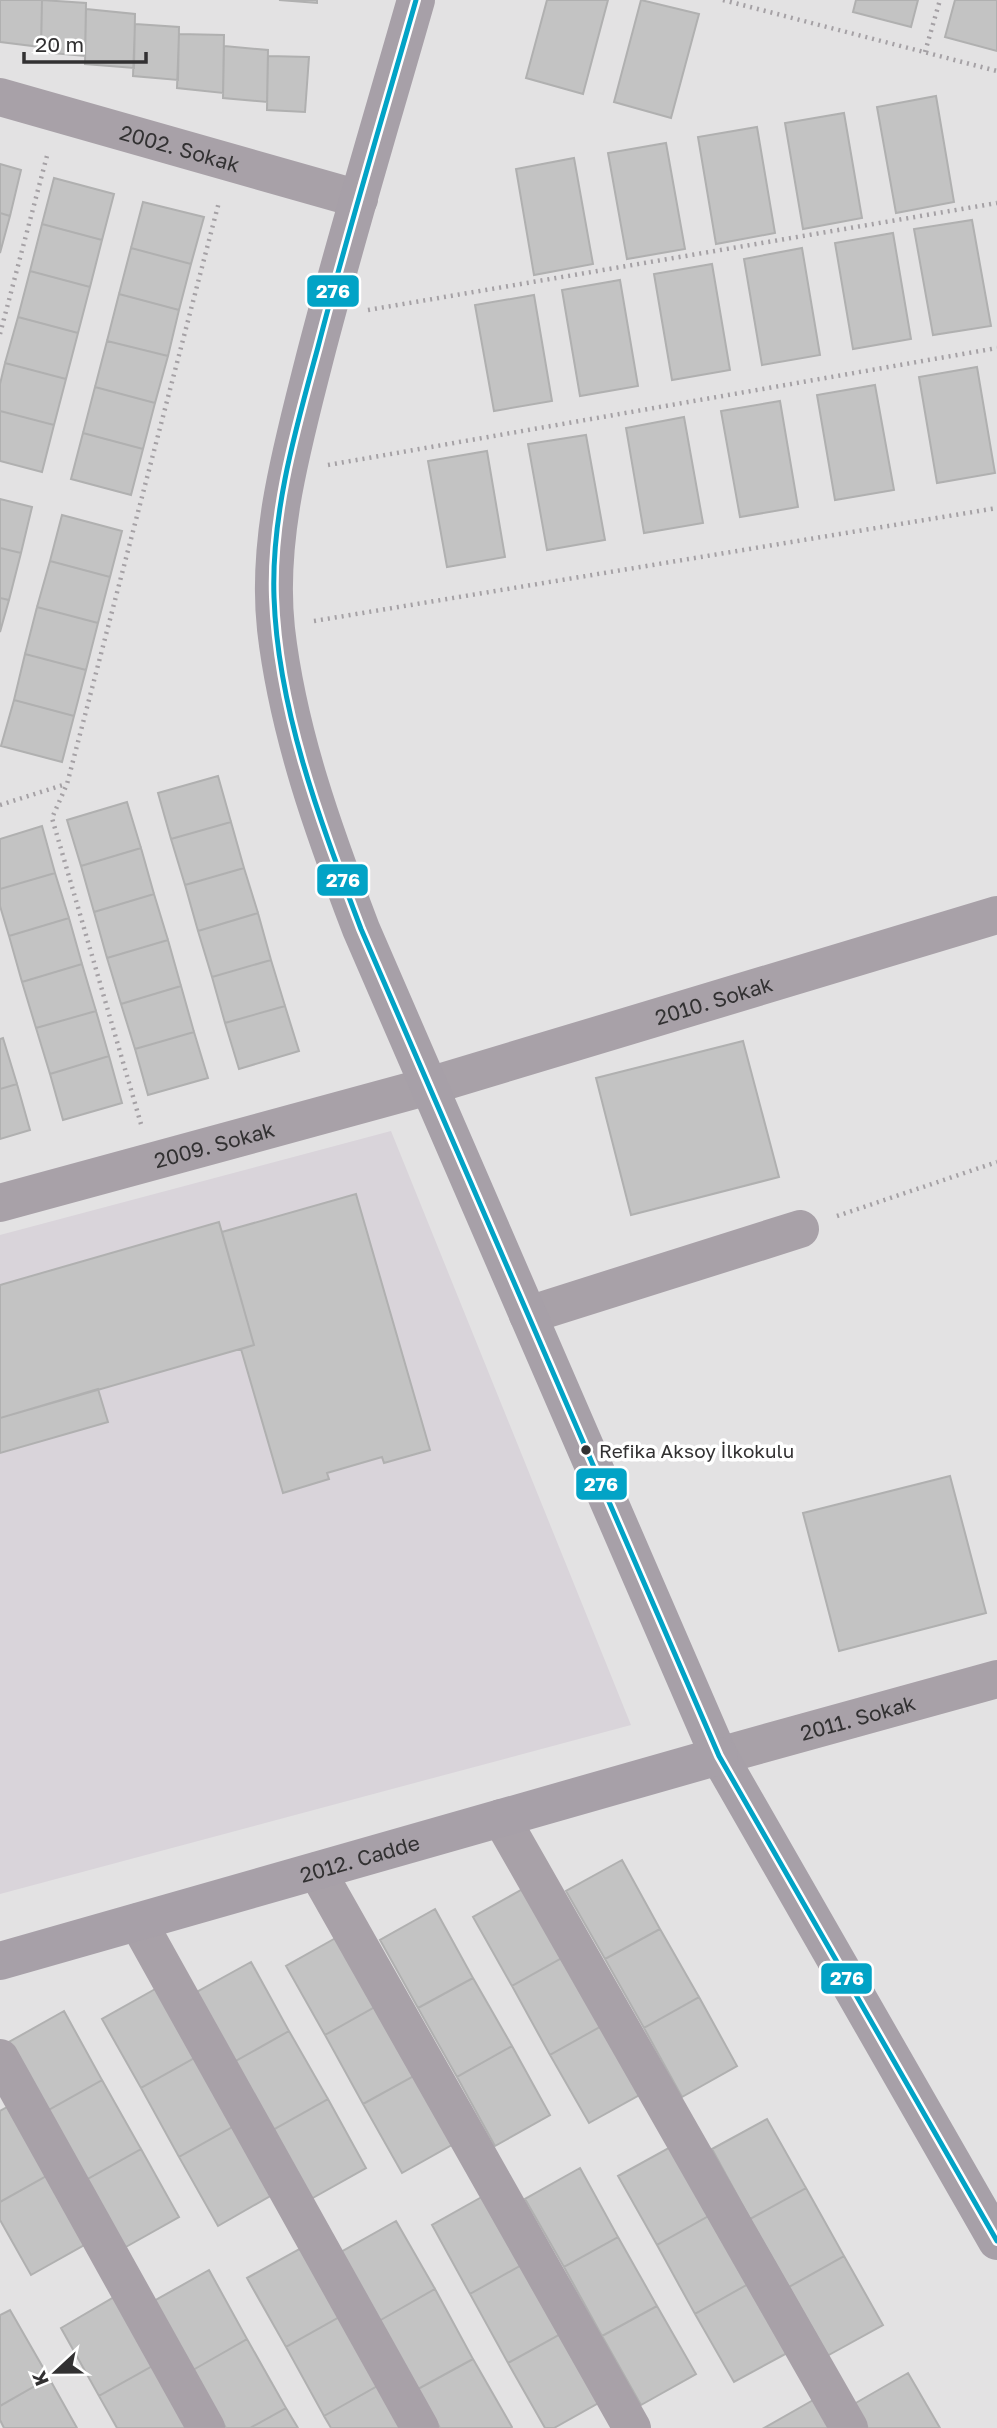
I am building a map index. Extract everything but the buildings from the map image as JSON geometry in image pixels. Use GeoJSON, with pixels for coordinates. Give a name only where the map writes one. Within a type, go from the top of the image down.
{"type":"FeatureCollection","features":[{"type":"Feature","properties":{"kind":"street"},"geometry":{"type":"LineString","coordinates":[[416,0],[326,317],[286,472],[277,543],[276,627],[292,717],[311,790],[361,929],[719,1756],[997,2241]]}},
{"type":"Feature","properties":{"kind":"street","name":"2002. Sokak"},"geometry":{"type":"LineString","coordinates":[[0,97],[359,199]]}},
{"type":"Feature","properties":{"kind":"street","name":"2010. Sokak"},"geometry":{"type":"LineString","coordinates":[[429,1086],[997,915]]}},
{"type":"Feature","properties":{"kind":"street","name":"2009. Sokak"},"geometry":{"type":"LineString","coordinates":[[0,1203],[429,1086]]}},
{"type":"Feature","properties":{"kind":"street"},"geometry":{"type":"LineString","coordinates":[[528,1315],[800,1229]]}},
{"type":"Feature","properties":{"kind":"street","name":"2011. Sokak"},"geometry":{"type":"LineString","coordinates":[[719,1756],[997,1679]]}},
{"type":"Feature","properties":{"kind":"street","name":"2012. Cadde"},"geometry":{"type":"LineString","coordinates":[[0,1961],[719,1756]]}},
{"type":"Feature","properties":{"kind":"street"},"geometry":{"type":"LineString","coordinates":[[501,1818],[849,2428]]}},
{"type":"Feature","properties":{"kind":"street"},"geometry":{"type":"LineString","coordinates":[[317,1871],[632,2428]]}},
{"type":"Feature","properties":{"kind":"street"},"geometry":{"type":"LineString","coordinates":[[138,1922],[420,2428]]}},
{"type":"Feature","properties":{"kind":"street"},"geometry":{"type":"LineString","coordinates":[[0,2058],[206,2428]]}},
{"type":"Feature","properties":{"kind":"path"},"geometry":{"type":"LineString","coordinates":[[723,0],[997,71]]}},
{"type":"Feature","properties":{"kind":"path"},"geometry":{"type":"LineString","coordinates":[[925,52],[940,0]]}},
{"type":"Feature","properties":{"kind":"path"},"geometry":{"type":"LineString","coordinates":[[0,334],[58,114]]}},
{"type":"Feature","properties":{"kind":"path"},"geometry":{"type":"LineString","coordinates":[[152,1161],[52,818],[67,784],[229,162]]}},
{"type":"Feature","properties":{"kind":"path"},"geometry":{"type":"LineString","coordinates":[[326,317],[997,203]]}},
{"type":"Feature","properties":{"kind":"path"},"geometry":{"type":"LineString","coordinates":[[286,472],[997,348]]}},
{"type":"Feature","properties":{"kind":"path"},"geometry":{"type":"LineString","coordinates":[[276,627],[997,508]]}},
{"type":"Feature","properties":{"kind":"path"},"geometry":{"type":"LineString","coordinates":[[0,805],[67,784]]}},
{"type":"Feature","properties":{"kind":"path"},"geometry":{"type":"LineString","coordinates":[[800,1229],[997,1162]]}},
{"type":"Feature","properties":{"kind":"shaded area"},"geometry":{"type":"Polygon","coordinates":[[[391,1131],[631,1725],[0,1894],[0,1235],[391,1131]]]}},
{"type":"Feature","properties":{"kind":"transit line","name":"276"},"geometry":{"type":"LineString","coordinates":[[416,0],[329,304],[281,502],[274,565],[274,597],[277,640],[293,725],[317,808],[361,929],[719,1756],[997,2241]]}},
{"type":"Feature","properties":{"kind":"place","name":"Refika Aksoy İlkokulu"},"geometry":{"type":"Point","coordinates":[586,1450]}}]}
